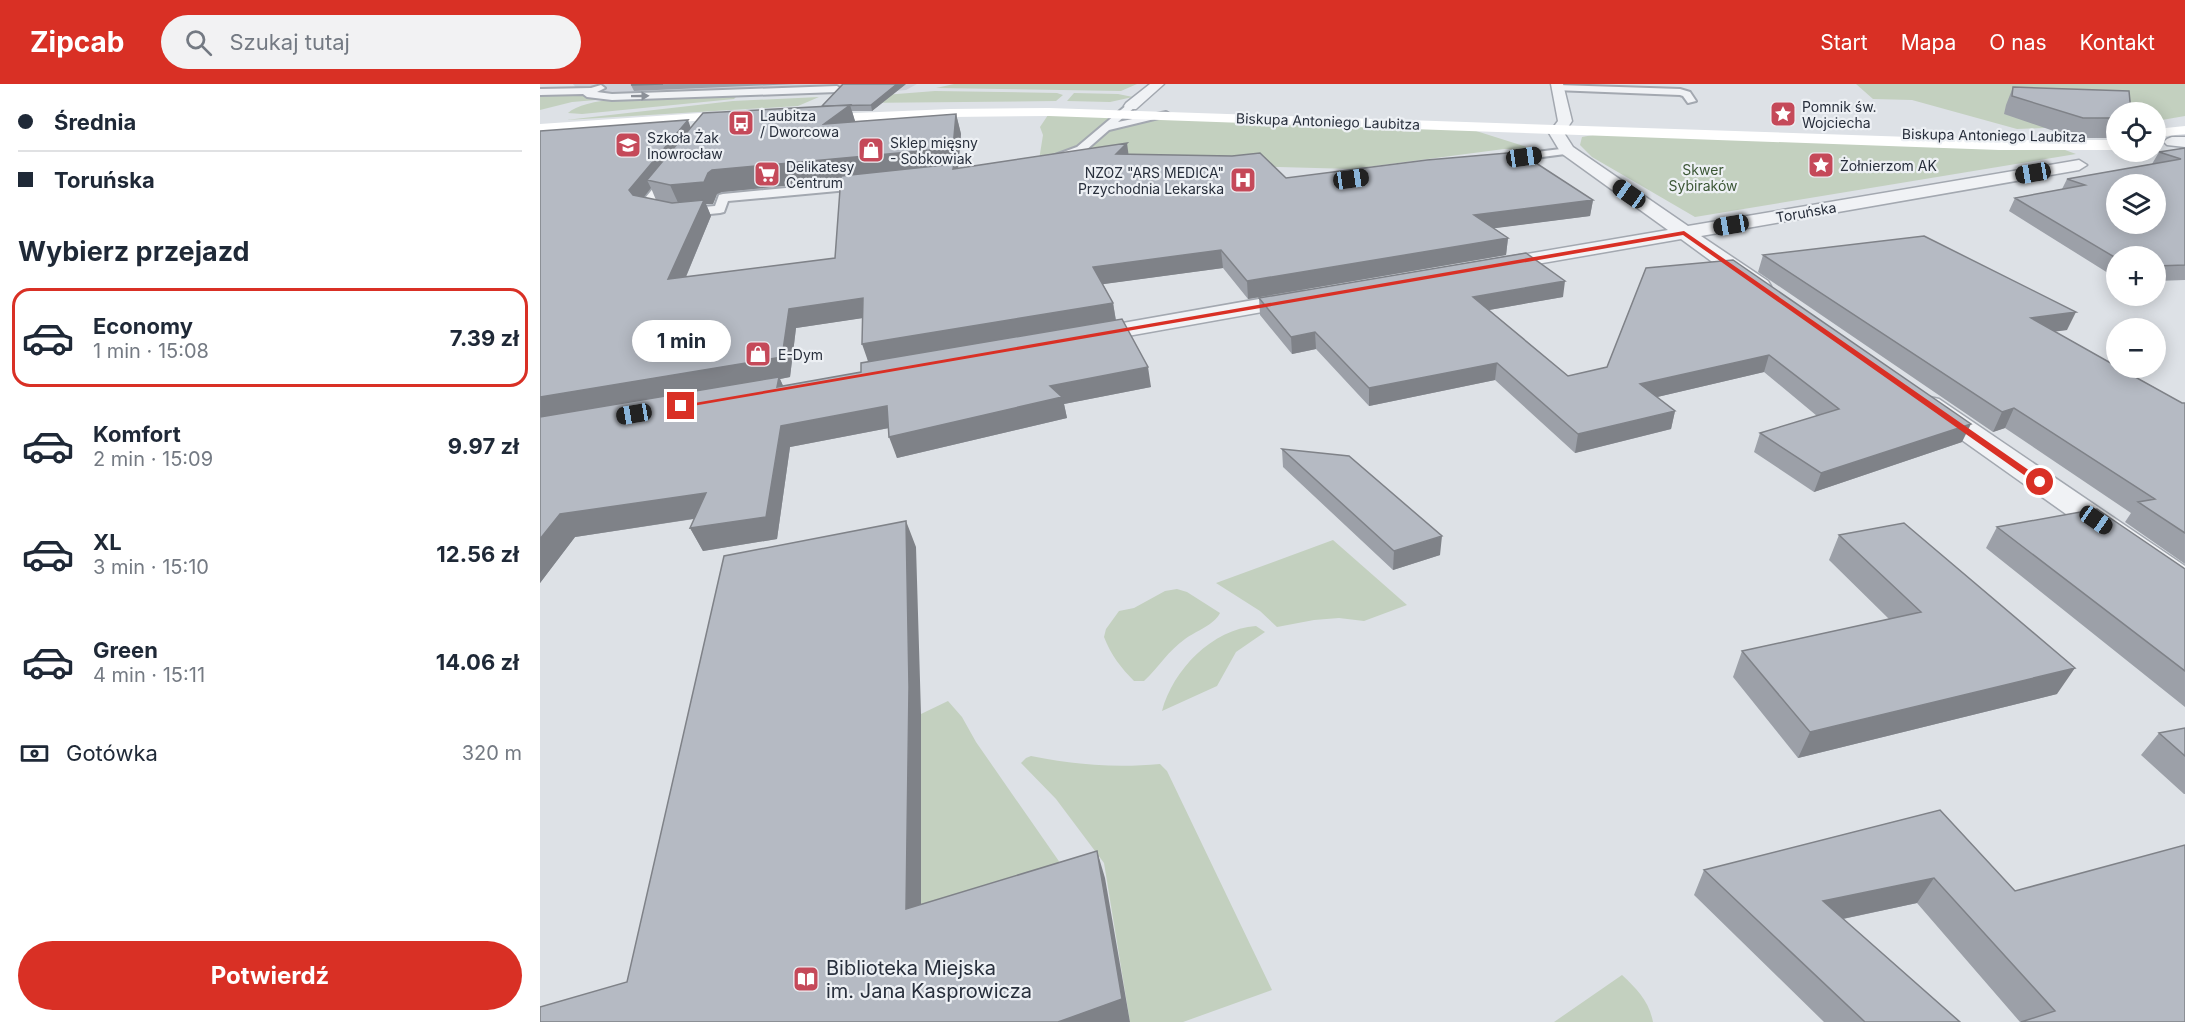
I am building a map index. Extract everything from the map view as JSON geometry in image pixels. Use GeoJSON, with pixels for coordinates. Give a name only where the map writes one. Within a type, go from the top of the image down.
{"type":"FeatureCollection","features":[{"type":"Feature","properties":{"kind":"main road","name":"Biskupa Antoniego Laubitza"},"geometry":{"type":"LineString","coordinates":[[810,112],[1126,110],[1561,125],[1999,145],[2106,145]]}},
{"type":"Feature","properties":{"kind":"main road","name":"Biskupa Antoniego Laubitza"},"geometry":{"type":"LineString","coordinates":[[1126,110],[1166,115],[1991,136],[2106,135]]}},
{"type":"Feature","properties":{"kind":"main road"},"geometry":{"type":"LineString","coordinates":[[540,128],[757,118],[540,138]]}},
{"type":"Feature","properties":{"kind":"main road"},"geometry":{"type":"LineString","coordinates":[[2166,132],[2185,130]]}},
{"type":"Feature","properties":{"kind":"main road"},"geometry":{"type":"LineString","coordinates":[[2166,142],[2181,141]]}},
{"type":"Feature","properties":{"kind":"street"},"geometry":{"type":"LineString","coordinates":[[1126,110],[1158,84]]}},
{"type":"Feature","properties":{"kind":"street"},"geometry":{"type":"LineString","coordinates":[[1558,86],[1561,125],[1556,133],[1569,151],[1780,299]]}},
{"type":"Feature","properties":{"kind":"street","name":"Toruńska"},"geometry":{"type":"LineString","coordinates":[[1466,271],[2079,165]]}},
{"type":"Feature","properties":{"kind":"street"},"geometry":{"type":"LineString","coordinates":[[1056,341],[1325,295]]}},
{"type":"Feature","properties":{"kind":"street"},"geometry":{"type":"LineString","coordinates":[[1914,393],[2185,582]]}},
{"type":"Feature","properties":{"kind":"lane"},"geometry":{"type":"LineString","coordinates":[[609,84],[587,94],[612,97],[840,86]]}},
{"type":"Feature","properties":{"kind":"lane"},"geometry":{"type":"LineString","coordinates":[[745,92],[759,84]]}},
{"type":"Feature","properties":{"kind":"lane"},"geometry":{"type":"LineString","coordinates":[[810,112],[840,86]]}},
{"type":"Feature","properties":{"kind":"lane"},"geometry":{"type":"LineString","coordinates":[[1558,86],[1680,92],[1687,94],[1691,101]]}},
{"type":"Feature","properties":{"kind":"lane"},"geometry":{"type":"LineString","coordinates":[[540,92],[592,91]]}},
{"type":"Feature","properties":{"kind":"lane"},"geometry":{"type":"LineString","coordinates":[[1037,162],[1081,149],[1126,110]]}},
{"type":"Feature","properties":{"kind":"lane"},"geometry":{"type":"LineString","coordinates":[[1102,129],[1166,115]]}},
{"type":"Feature","properties":{"kind":"lane"},"geometry":{"type":"LineString","coordinates":[[1488,161],[1569,151]]}},
{"type":"Feature","properties":{"kind":"lane"},"geometry":{"type":"LineString","coordinates":[[681,161],[645,206],[680,213],[720,209],[723,198],[877,183]]}},
{"type":"Feature","properties":{"kind":"shaded area"},"geometry":{"type":"Polygon","coordinates":[[[573,84],[917,84],[906,90],[872,93],[601,99],[583,96],[573,84]]]}},
{"type":"Feature","properties":{"kind":"green space"},"geometry":{"type":"Polygon","coordinates":[[[954,84],[1137,84],[1121,91],[936,88],[954,84]]]}},
{"type":"Feature","properties":{"kind":"green space"},"geometry":{"type":"Polygon","coordinates":[[[1856,84],[2185,84],[2185,116],[2166,119],[2166,102],[2106,102],[2106,125],[2017,129],[1912,100],[1873,99],[1856,84]]]}},
{"type":"Feature","properties":{"kind":"green space"},"geometry":{"type":"Polygon","coordinates":[[[935,91],[1057,93],[1063,95],[1056,101],[855,103],[884,95],[935,91]]]}},
{"type":"Feature","properties":{"kind":"green space"},"geometry":{"type":"Polygon","coordinates":[[[1074,93],[1118,94],[1133,97],[1110,102],[1067,101],[1074,93]]]}},
{"type":"Feature","properties":{"kind":"green space"},"geometry":{"type":"Polygon","coordinates":[[[547,94],[579,94],[590,98],[608,99],[572,102],[540,110],[540,97],[547,94]]]}},
{"type":"Feature","properties":{"kind":"green space"},"geometry":{"type":"Polygon","coordinates":[[[737,96],[734,99],[582,114],[568,113],[581,106],[623,98],[737,96]]]}},
{"type":"Feature","properties":{"kind":"green space"},"geometry":{"type":"Polygon","coordinates":[[[819,97],[798,106],[566,120],[733,101],[819,97]]]}},
{"type":"Feature","properties":{"kind":"green space"},"geometry":{"type":"Polygon","coordinates":[[[1048,115],[1473,130],[1536,150],[1504,149],[1352,169],[1039,160],[1043,135],[1040,127],[1048,115]]]}},
{"type":"Feature","properties":{"kind":"green space","name":"Skwer Sybiraków"},"geometry":{"type":"Polygon","coordinates":[[[1598,134],[2065,150],[2076,154],[1695,217],[1592,157],[1580,145],[1582,137],[1598,134]]]}},
{"type":"Feature","properties":{"kind":"green space"},"geometry":{"type":"Polygon","coordinates":[[[1333,540],[1407,605],[1364,621],[1339,618],[1277,627],[1260,611],[1216,583],[1333,540]]]}},
{"type":"Feature","properties":{"kind":"green space"},"geometry":{"type":"Polygon","coordinates":[[[1177,589],[1187,592],[1220,613],[1209,624],[1179,644],[1144,681],[1134,681],[1110,650],[1104,637],[1106,629],[1119,611],[1134,608],[1165,591],[1177,589]]]}},
{"type":"Feature","properties":{"kind":"green space"},"geometry":{"type":"Polygon","coordinates":[[[1256,626],[1265,632],[1236,652],[1217,686],[1162,711],[1175,681],[1197,654],[1224,635],[1256,626]]]}},
{"type":"Feature","properties":{"kind":"green space"},"geometry":{"type":"Polygon","coordinates":[[[948,701],[962,717],[976,742],[1072,880],[839,951],[921,875],[921,714],[948,701]]]}},
{"type":"Feature","properties":{"kind":"green space"},"geometry":{"type":"Polygon","coordinates":[[[1031,756],[1096,765],[1160,764],[1167,771],[1272,990],[1183,1022],[1130,1022],[1104,863],[1056,799],[1021,763],[1031,756]]]}},
{"type":"Feature","properties":{"kind":"green space"},"geometry":{"type":"Polygon","coordinates":[[[1622,975],[1642,996],[1653,1022],[1554,1022],[1622,975]]]}},
{"type":"Feature","properties":{"kind":"building"},"geometry":{"type":"Polygon","coordinates":[[[843,84],[897,84],[871,105],[822,106],[843,84]]]}},
{"type":"Feature","properties":{"kind":"building"},"geometry":{"type":"Polygon","coordinates":[[[2013,87],[2129,91],[2130,102],[2106,102],[2106,118],[2083,118],[2012,96],[2013,87]]]}},
{"type":"Feature","properties":{"kind":"building"},"geometry":{"type":"Polygon","coordinates":[[[850,105],[824,124],[956,114],[953,148],[712,170],[704,182],[670,185],[647,180],[703,113],[850,105]]]}},
{"type":"Feature","properties":{"kind":"building"},"geometry":{"type":"Polygon","coordinates":[[[688,120],[629,190],[633,195],[672,203],[704,200],[668,279],[835,258],[841,176],[954,164],[953,169],[1127,143],[1116,154],[1232,156],[1260,153],[1286,178],[1427,160],[1519,152],[1593,200],[1474,215],[1508,238],[1247,281],[1221,250],[1093,267],[1113,303],[862,344],[863,298],[789,309],[782,357],[540,397],[540,131],[688,120]]]}},
{"type":"Feature","properties":{"kind":"building"},"geometry":{"type":"Polygon","coordinates":[[[2185,148],[2185,265],[2166,266],[2166,246],[2106,246],[2106,252],[2015,198],[2085,185],[2067,179],[2181,159],[2166,154],[2166,151],[2185,148]]]}},
{"type":"Feature","properties":{"kind":"building"},"geometry":{"type":"Polygon","coordinates":[[[1924,236],[2076,312],[2031,318],[2106,360],[2106,378],[2137,378],[2185,403],[2185,533],[2138,502],[2155,499],[2014,408],[2002,412],[1763,255],[1924,236]]]}},
{"type":"Feature","properties":{"kind":"building"},"geometry":{"type":"Polygon","coordinates":[[[1526,253],[1565,281],[1473,297],[1568,376],[1607,367],[1646,268],[1733,260],[1971,424],[1821,473],[1760,433],[1839,409],[1769,355],[1640,384],[1675,411],[1578,434],[1497,363],[1369,388],[1315,332],[1291,337],[1259,298],[1526,253]]]}},
{"type":"Feature","properties":{"kind":"building"},"geometry":{"type":"Polygon","coordinates":[[[1122,319],[1148,367],[1050,386],[1062,397],[889,437],[887,406],[781,426],[766,517],[690,528],[706,493],[560,514],[540,539],[540,417],[779,377],[777,387],[861,372],[861,363],[1122,319]]]}},
{"type":"Feature","properties":{"kind":"building"},"geometry":{"type":"Polygon","coordinates":[[[1282,449],[1349,456],[1442,536],[1394,551],[1282,449]]]}},
{"type":"Feature","properties":{"kind":"building"},"geometry":{"type":"Polygon","coordinates":[[[2097,509],[2185,569],[2185,671],[1997,527],[2097,509]]]}},
{"type":"Feature","properties":{"kind":"building"},"geometry":{"type":"Polygon","coordinates":[[[906,521],[909,687],[906,909],[1097,851],[1122,999],[1058,1022],[540,1022],[540,1007],[627,982],[724,556],[906,521]]]}},
{"type":"Feature","properties":{"kind":"building"},"geometry":{"type":"Polygon","coordinates":[[[1904,523],[2075,668],[1810,732],[1742,651],[1921,612],[1839,535],[1904,523]]]}},
{"type":"Feature","properties":{"kind":"building"},"geometry":{"type":"Polygon","coordinates":[[[2185,728],[2185,756],[2159,733],[2185,728]]]}},
{"type":"Feature","properties":{"kind":"building"},"geometry":{"type":"Polygon","coordinates":[[[1940,810],[2015,891],[2185,845],[2185,1022],[2021,1022],[2055,1011],[1934,878],[1823,901],[1960,1022],[1865,1022],[1704,870],[1940,810]]]}},
{"type":"Feature","properties":{"kind":"place","name":"Pomnik św. Wojciecha"},"geometry":{"type":"Point","coordinates":[1783,114]}},
{"type":"Feature","properties":{"kind":"place","name":"Laubitza / Dworcowa"},"geometry":{"type":"Point","coordinates":[741,123]}},
{"type":"Feature","properties":{"kind":"place","name":"Szkoła Żak Inowrocław"},"geometry":{"type":"Point","coordinates":[628,145]}},
{"type":"Feature","properties":{"kind":"place","name":"Sklep mięsny - Sobkowiak"},"geometry":{"type":"Point","coordinates":[871,150]}},
{"type":"Feature","properties":{"kind":"place","name":"Żołnierzom AK"},"geometry":{"type":"Point","coordinates":[1821,165]}},
{"type":"Feature","properties":{"kind":"place","name":"Delikatesy Centrum"},"geometry":{"type":"Point","coordinates":[767,174]}},
{"type":"Feature","properties":{"kind":"place","name":"NZOZ \"ARS MEDICA\" Przychodnia Lekarska"},"geometry":{"type":"Point","coordinates":[1243,180]}},
{"type":"Feature","properties":{"kind":"place","name":"E-Dym"},"geometry":{"type":"Point","coordinates":[758,354]}},
{"type":"Feature","properties":{"kind":"place","name":"Biblioteka Miejska im. Jana Kasprowicza"},"geometry":{"type":"Point","coordinates":[806,979]}},
{"type":"Feature","properties":{"kind":"route"},"geometry":{"type":"LineString","coordinates":[[681,406],[1684,233],[2040,482]]}}]}
